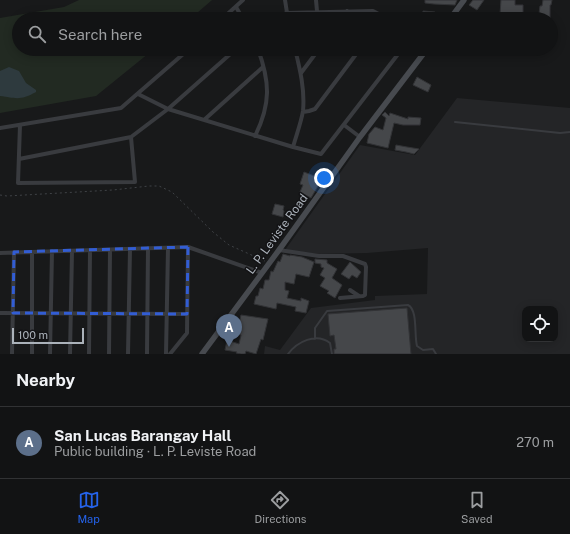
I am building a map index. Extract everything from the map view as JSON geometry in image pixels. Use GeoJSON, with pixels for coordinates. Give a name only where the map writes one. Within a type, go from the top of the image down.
{"type":"FeatureCollection","features":[{"type":"Feature","properties":{"kind":"main road"},"geometry":{"type":"LineString","coordinates":[[455,12],[464,0]]}},
{"type":"Feature","properties":{"kind":"main road","name":"L. P. Leviste Road"},"geometry":{"type":"LineString","coordinates":[[202,354],[360,137],[422,56]]}},
{"type":"Feature","properties":{"kind":"street"},"geometry":{"type":"LineString","coordinates":[[230,12],[243,0]]}},
{"type":"Feature","properties":{"kind":"street"},"geometry":{"type":"LineString","coordinates":[[285,0],[286,12]]}},
{"type":"Feature","properties":{"kind":"street"},"geometry":{"type":"LineString","coordinates":[[316,0],[317,11]]}},
{"type":"Feature","properties":{"kind":"street"},"geometry":{"type":"LineString","coordinates":[[236,7],[239,12]]}},
{"type":"Feature","properties":{"kind":"street"},"geometry":{"type":"LineString","coordinates":[[302,12],[375,12]]}},
{"type":"Feature","properties":{"kind":"street"},"geometry":{"type":"LineString","coordinates":[[0,128],[121,108],[181,56]]}},
{"type":"Feature","properties":{"kind":"street"},"geometry":{"type":"LineString","coordinates":[[19,158],[131,137],[168,109],[228,56]]}},
{"type":"Feature","properties":{"kind":"street"},"geometry":{"type":"LineString","coordinates":[[255,136],[263,120],[268,100],[267,81],[260,56]]}},
{"type":"Feature","properties":{"kind":"street"},"geometry":{"type":"LineString","coordinates":[[293,147],[302,112],[303,92],[301,73],[297,56]]}},
{"type":"Feature","properties":{"kind":"street"},"geometry":{"type":"LineString","coordinates":[[301,73],[314,56]]}},
{"type":"Feature","properties":{"kind":"street"},"geometry":{"type":"LineString","coordinates":[[302,112],[314,109],[355,56]]}},
{"type":"Feature","properties":{"kind":"street"},"geometry":{"type":"LineString","coordinates":[[138,94],[168,109],[255,136],[321,154],[397,56]]}},
{"type":"Feature","properties":{"kind":"street"},"geometry":{"type":"LineString","coordinates":[[204,120],[263,67]]}},
{"type":"Feature","properties":{"kind":"street"},"geometry":{"type":"LineString","coordinates":[[20,125],[18,183],[135,182],[131,137]]}},
{"type":"Feature","properties":{"kind":"street"},"geometry":{"type":"LineString","coordinates":[[344,125],[360,137]]}},
{"type":"Feature","properties":{"kind":"street"},"geometry":{"type":"LineString","coordinates":[[170,354],[187,333],[188,247]]}},
{"type":"Feature","properties":{"kind":"street"},"geometry":{"type":"LineString","coordinates":[[0,253],[188,247],[262,273]]}},
{"type":"Feature","properties":{"kind":"street"},"geometry":{"type":"LineString","coordinates":[[147,354],[148,248]]}},
{"type":"Feature","properties":{"kind":"street"},"geometry":{"type":"LineString","coordinates":[[166,354],[168,248]]}},
{"type":"Feature","properties":{"kind":"street"},"geometry":{"type":"LineString","coordinates":[[128,354],[130,249]]}},
{"type":"Feature","properties":{"kind":"street"},"geometry":{"type":"LineString","coordinates":[[89,354],[90,250]]}},
{"type":"Feature","properties":{"kind":"street"},"geometry":{"type":"LineString","coordinates":[[109,354],[110,250]]}},
{"type":"Feature","properties":{"kind":"street"},"geometry":{"type":"LineString","coordinates":[[279,250],[319,256],[343,256],[363,263],[366,266],[366,292],[364,296],[340,298]]}},
{"type":"Feature","properties":{"kind":"street"},"geometry":{"type":"LineString","coordinates":[[50,354],[52,251]]}},
{"type":"Feature","properties":{"kind":"street"},"geometry":{"type":"LineString","coordinates":[[70,354],[72,251]]}},
{"type":"Feature","properties":{"kind":"street"},"geometry":{"type":"LineString","coordinates":[[12,354],[14,252]]}},
{"type":"Feature","properties":{"kind":"street"},"geometry":{"type":"LineString","coordinates":[[32,252],[32,354]]}},
{"type":"Feature","properties":{"kind":"street"},"geometry":{"type":"LineString","coordinates":[[350,290],[359,296]]}},
{"type":"Feature","properties":{"kind":"street"},"geometry":{"type":"LineString","coordinates":[[0,313],[187,314]]}},
{"type":"Feature","properties":{"kind":"lane"},"geometry":{"type":"LineString","coordinates":[[455,122],[560,133],[570,132]]}},
{"type":"Feature","properties":{"kind":"lane"},"geometry":{"type":"LineString","coordinates":[[315,339],[315,328],[327,311],[408,305],[414,312],[417,346],[423,350],[433,349],[436,354]]}},
{"type":"Feature","properties":{"kind":"lane"},"geometry":{"type":"LineString","coordinates":[[220,329],[233,332]]}},
{"type":"Feature","properties":{"kind":"lane"},"geometry":{"type":"LineString","coordinates":[[288,354],[299,343],[315,339],[322,339],[328,342],[331,345],[332,354]]}},
{"type":"Feature","properties":{"kind":"path"},"geometry":{"type":"LineString","coordinates":[[0,195],[8,196],[159,186],[172,192],[213,232],[229,245],[269,263]]}},
{"type":"Feature","properties":{"kind":"highlighted area"},"geometry":{"type":"Polygon","coordinates":[[[188,247],[187,314],[13,313],[14,252],[188,247]]]}},
{"type":"Feature","properties":{"kind":"shaded area"},"geometry":{"type":"Polygon","coordinates":[[[79,0],[212,0],[198,12],[35,12],[64,7],[79,0]]]}},
{"type":"Feature","properties":{"kind":"shaded area"},"geometry":{"type":"Polygon","coordinates":[[[12,16],[12,56],[145,56],[96,96],[0,113],[0,18],[12,16]]]}},
{"type":"Feature","properties":{"kind":"shaded area"},"geometry":{"type":"Polygon","coordinates":[[[9,67],[19,71],[26,83],[36,90],[36,92],[22,98],[0,96],[0,71],[9,67]]]}},
{"type":"Feature","properties":{"kind":"shaded area"},"geometry":{"type":"Polygon","coordinates":[[[457,98],[570,108],[570,354],[264,354],[265,346],[280,350],[311,308],[375,300],[375,296],[427,294],[428,248],[367,253],[319,254],[285,250],[360,145],[415,155],[457,98]]]}},
{"type":"Feature","properties":{"kind":"building"},"geometry":{"type":"Polygon","coordinates":[[[425,0],[457,0],[455,5],[425,3],[425,0]]]}},
{"type":"Feature","properties":{"kind":"building"},"geometry":{"type":"Polygon","coordinates":[[[473,0],[484,0],[477,10],[469,5],[473,0]]]}},
{"type":"Feature","properties":{"kind":"building"},"geometry":{"type":"Polygon","coordinates":[[[501,0],[515,0],[515,5],[523,5],[523,12],[500,12],[501,0]]]}},
{"type":"Feature","properties":{"kind":"building"},"geometry":{"type":"Polygon","coordinates":[[[543,0],[552,0],[550,12],[539,12],[540,6],[542,6],[543,0]]]}},
{"type":"Feature","properties":{"kind":"building"},"geometry":{"type":"Polygon","coordinates":[[[417,77],[431,85],[428,92],[413,85],[417,77]]]}},
{"type":"Feature","properties":{"kind":"building"},"geometry":{"type":"Polygon","coordinates":[[[385,112],[389,116],[390,113],[408,119],[408,117],[421,118],[420,125],[403,125],[394,123],[388,148],[367,143],[369,134],[375,127],[383,130],[386,118],[382,115],[385,112]]]}},
{"type":"Feature","properties":{"kind":"building"},"geometry":{"type":"Polygon","coordinates":[[[396,145],[419,149],[414,154],[395,150],[396,145]]]}},
{"type":"Feature","properties":{"kind":"building"},"geometry":{"type":"Polygon","coordinates":[[[304,172],[322,179],[311,198],[300,192],[303,185],[300,184],[304,172]]]}},
{"type":"Feature","properties":{"kind":"building"},"geometry":{"type":"Polygon","coordinates":[[[275,204],[284,206],[283,217],[272,214],[275,204]]]}},
{"type":"Feature","properties":{"kind":"building"},"geometry":{"type":"Polygon","coordinates":[[[283,254],[302,257],[314,262],[309,277],[296,274],[294,284],[285,282],[285,290],[289,291],[287,298],[301,301],[301,298],[309,301],[306,313],[295,311],[296,307],[277,303],[276,309],[254,304],[260,288],[263,289],[265,280],[269,280],[271,271],[273,272],[278,261],[280,262],[283,254]]]}},
{"type":"Feature","properties":{"kind":"building"},"geometry":{"type":"Polygon","coordinates":[[[315,259],[327,260],[327,263],[337,269],[332,278],[342,285],[335,298],[327,293],[329,291],[320,286],[325,278],[320,275],[324,268],[321,267],[321,264],[315,263],[315,259]]]}},
{"type":"Feature","properties":{"kind":"building"},"geometry":{"type":"Polygon","coordinates":[[[350,262],[361,272],[357,278],[352,275],[349,279],[341,274],[350,262]]]}},
{"type":"Feature","properties":{"kind":"building"},"geometry":{"type":"Polygon","coordinates":[[[407,308],[411,354],[334,354],[334,349],[336,349],[334,335],[330,336],[328,314],[407,308]]]}},
{"type":"Feature","properties":{"kind":"building"},"geometry":{"type":"Polygon","coordinates":[[[241,315],[268,319],[263,340],[261,339],[256,354],[246,351],[245,354],[241,354],[225,350],[227,340],[239,344],[241,335],[234,334],[236,328],[238,328],[241,315]]]}},
{"type":"Feature","properties":{"kind":"place","name":"San Lucas Barangay Hall"},"geometry":{"type":"Point","coordinates":[229,347]}}]}
